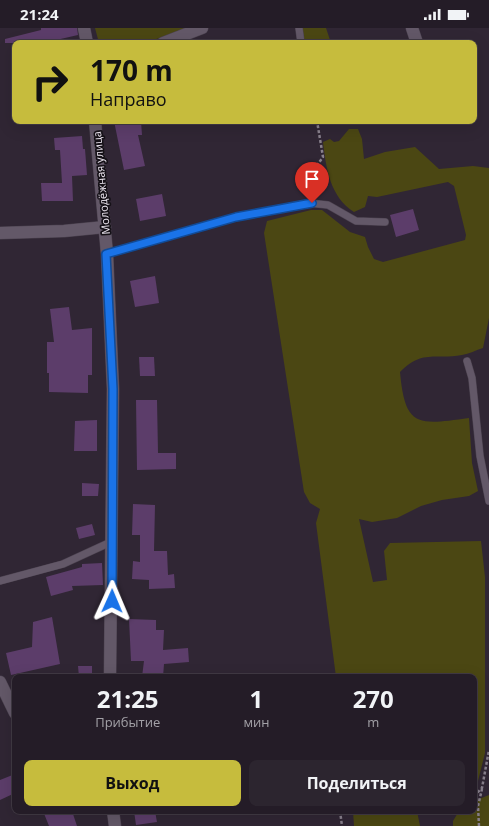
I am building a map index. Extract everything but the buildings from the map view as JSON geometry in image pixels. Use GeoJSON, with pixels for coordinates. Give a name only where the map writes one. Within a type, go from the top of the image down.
{"type":"FeatureCollection","features":[{"type":"Feature","properties":{"kind":"street"},"geometry":{"type":"LineString","coordinates":[[84,28],[86,40]]}},
{"type":"Feature","properties":{"kind":"street"},"geometry":{"type":"LineString","coordinates":[[171,40],[202,28]]}},
{"type":"Feature","properties":{"kind":"street"},"geometry":{"type":"LineString","coordinates":[[412,28],[416,40]]}},
{"type":"Feature","properties":{"kind":"street","name":"Молодёжная улица"},"geometry":{"type":"LineString","coordinates":[[95,124],[105,227],[113,389],[113,541],[110,674]]}},
{"type":"Feature","properties":{"kind":"street"},"geometry":{"type":"LineString","coordinates":[[0,233],[64,231],[105,227]]}},
{"type":"Feature","properties":{"kind":"street"},"geometry":{"type":"LineString","coordinates":[[0,682],[12,707]]}},
{"type":"Feature","properties":{"kind":"street"},"geometry":{"type":"LineString","coordinates":[[114,814],[115,826]]}},
{"type":"Feature","properties":{"kind":"lane"},"geometry":{"type":"LineString","coordinates":[[298,28],[300,40]]}},
{"type":"Feature","properties":{"kind":"lane"},"geometry":{"type":"LineString","coordinates":[[106,254],[236,217],[312,203],[328,205],[356,221],[385,222]]}},
{"type":"Feature","properties":{"kind":"lane"},"geometry":{"type":"LineString","coordinates":[[467,361],[472,378],[480,456],[489,501]]}},
{"type":"Feature","properties":{"kind":"lane"},"geometry":{"type":"LineString","coordinates":[[0,581],[63,564],[113,541]]}},
{"type":"Feature","properties":{"kind":"path"},"geometry":{"type":"LineString","coordinates":[[312,203],[315,168],[323,157],[318,124]]}},
{"type":"Feature","properties":{"kind":"path"},"geometry":{"type":"LineString","coordinates":[[479,826],[478,806],[489,750]]}},
{"type":"Feature","properties":{"kind":"path"},"geometry":{"type":"LineString","coordinates":[[477,793],[482,788]]}},
{"type":"Feature","properties":{"kind":"path"},"geometry":{"type":"LineString","coordinates":[[340,814],[342,826]]}},
{"type":"Feature","properties":{"kind":"shaded area"},"geometry":{"type":"Polygon","coordinates":[[[95,28],[188,28],[154,40],[98,40],[95,28]]]}},
{"type":"Feature","properties":{"kind":"shaded area"},"geometry":{"type":"Polygon","coordinates":[[[302,28],[326,28],[330,40],[304,40],[302,28]]]}},
{"type":"Feature","properties":{"kind":"shaded area"},"geometry":{"type":"Polygon","coordinates":[[[349,129],[358,129],[362,139],[364,159],[385,152],[415,147],[439,169],[473,166],[489,168],[489,318],[483,348],[462,355],[430,357],[415,360],[400,372],[402,390],[406,404],[411,413],[417,419],[437,422],[469,418],[472,463],[478,491],[469,496],[442,500],[421,506],[397,518],[372,522],[359,519],[373,582],[387,580],[384,551],[390,543],[481,541],[485,577],[485,753],[477,785],[477,674],[336,674],[316,523],[320,509],[310,503],[304,492],[264,233],[267,221],[311,210],[322,210],[350,232],[365,237],[374,259],[383,262],[465,240],[466,235],[454,186],[448,182],[377,197],[368,196],[365,207],[354,212],[339,198],[334,190],[328,172],[323,142],[330,139],[334,142],[339,141],[349,129]]]}},
{"type":"Feature","properties":{"kind":"shaded area"},"geometry":{"type":"Polygon","coordinates":[[[489,795],[489,826],[453,826],[453,821],[457,814],[477,814],[477,800],[489,795]]]}},
{"type":"Feature","properties":{"kind":"shaded area"},"geometry":{"type":"Polygon","coordinates":[[[353,814],[418,814],[420,826],[354,826],[353,814]]]}},
{"type":"Feature","properties":{"kind":"route"},"geometry":{"type":"LineString","coordinates":[[112,601],[113,389],[106,254],[236,217],[312,203]]}}]}
